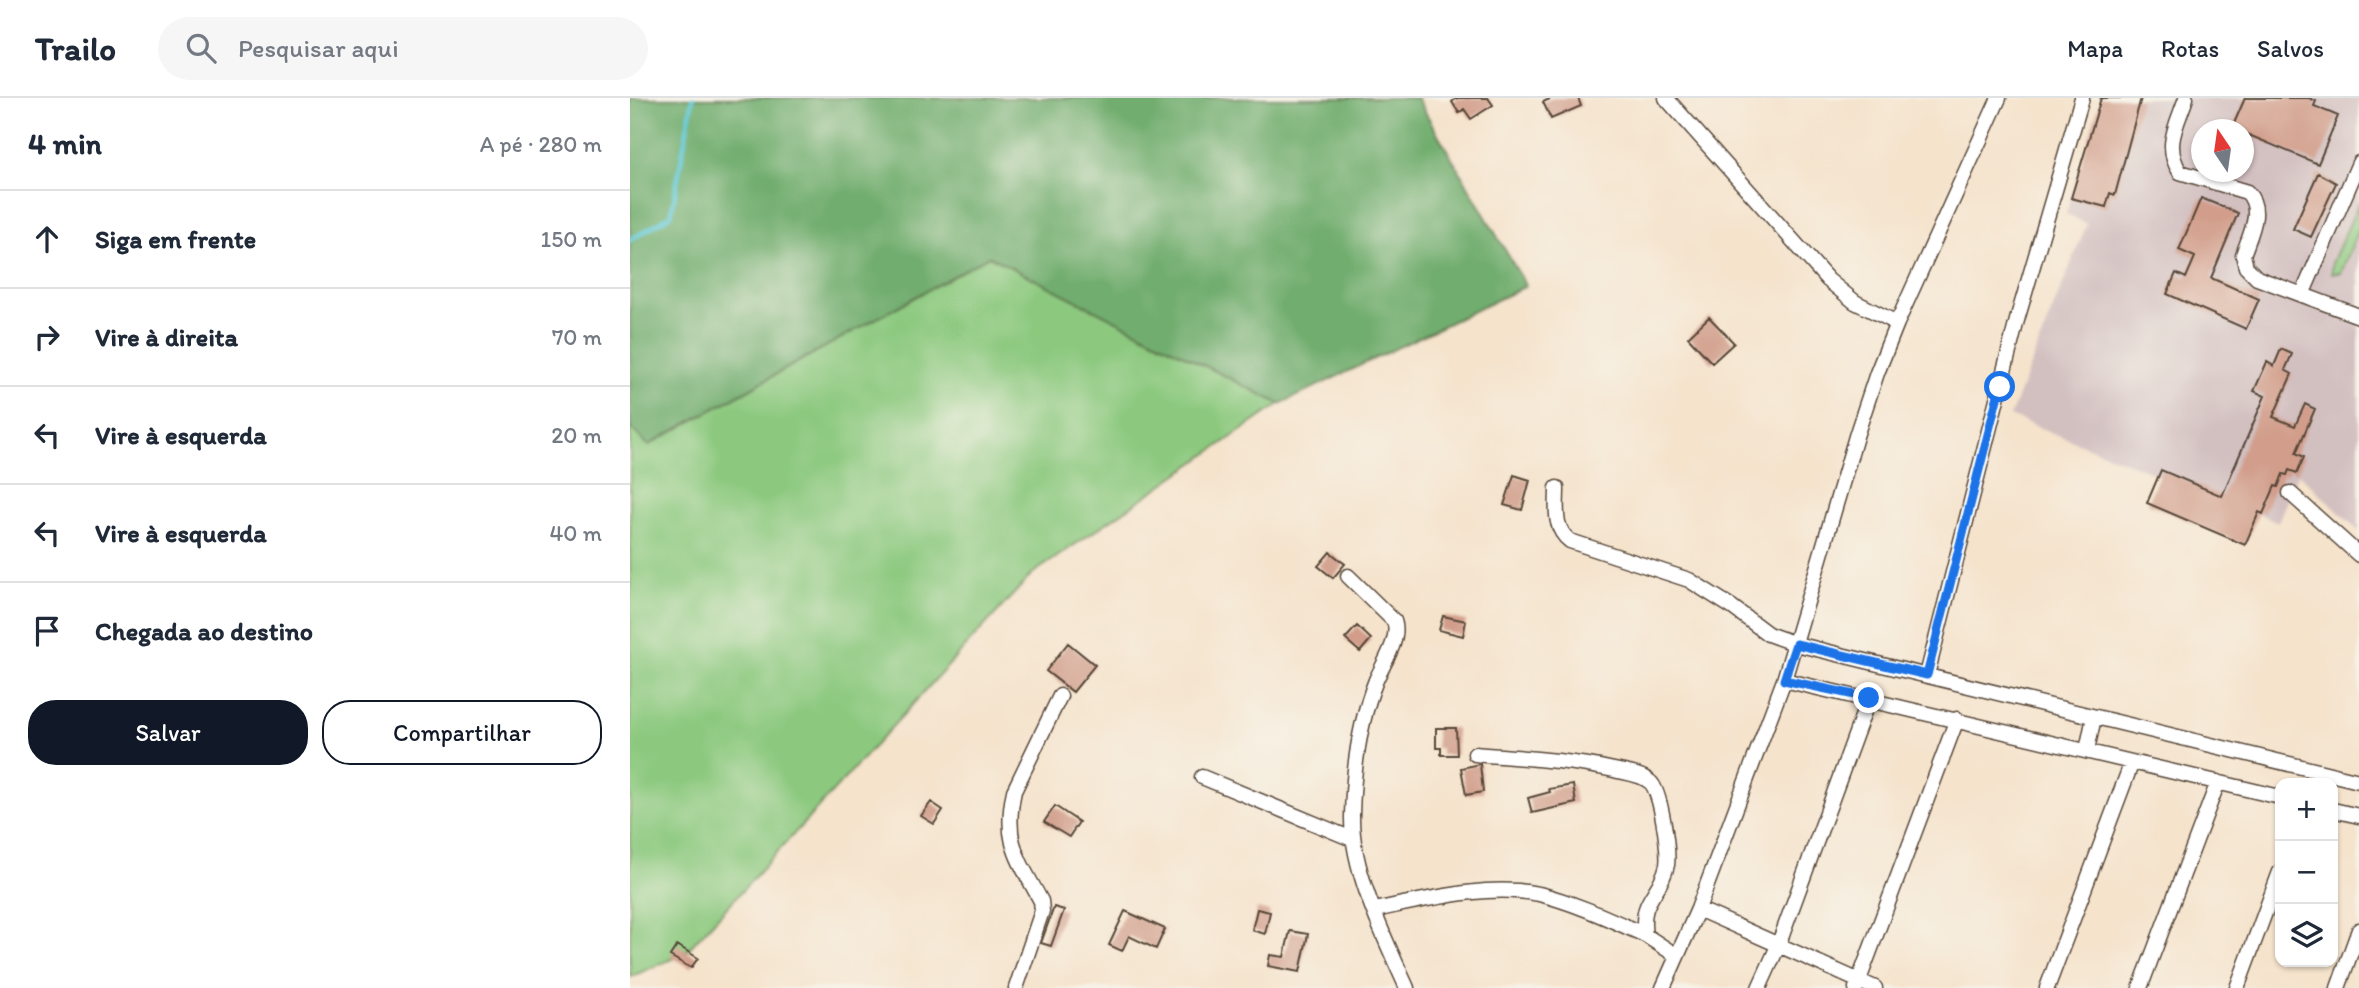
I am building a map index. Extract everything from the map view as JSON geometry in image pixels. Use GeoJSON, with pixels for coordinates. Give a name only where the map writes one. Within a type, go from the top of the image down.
{"type":"FeatureCollection","features":[{"type":"Feature","properties":{"kind":"street"},"geometry":{"type":"LineString","coordinates":[[1666,98],[1828,280],[1855,302],[1897,323]]}},
{"type":"Feature","properties":{"kind":"street"},"geometry":{"type":"LineString","coordinates":[[1663,988],[1698,909],[1784,680],[1866,402],[1897,323],[1999,98]]}},
{"type":"Feature","properties":{"kind":"street"},"geometry":{"type":"LineString","coordinates":[[1927,675],[2017,320],[2082,98]]}},
{"type":"Feature","properties":{"kind":"street"},"geometry":{"type":"LineString","coordinates":[[2186,98],[2170,148],[2172,160],[2180,172],[2247,192],[2254,200],[2257,210],[2244,255],[2246,267],[2257,278],[2359,316]]}},
{"type":"Feature","properties":{"kind":"street"},"geometry":{"type":"LineString","coordinates":[[2302,295],[2359,163]]}},
{"type":"Feature","properties":{"kind":"street"},"geometry":{"type":"LineString","coordinates":[[1558,488],[1558,521],[1561,533],[1570,541],[1689,580],[1768,634],[1796,644],[2359,781]]}},
{"type":"Feature","properties":{"kind":"street"},"geometry":{"type":"LineString","coordinates":[[2290,493],[2359,555]]}},
{"type":"Feature","properties":{"kind":"street"},"geometry":{"type":"LineString","coordinates":[[1348,576],[1394,621],[1396,627],[1362,721],[1353,801],[1352,839],[1374,910],[1407,988]]}},
{"type":"Feature","properties":{"kind":"street"},"geometry":{"type":"LineString","coordinates":[[1784,680],[2275,796]]}},
{"type":"Feature","properties":{"kind":"street"},"geometry":{"type":"LineString","coordinates":[[1016,988],[1042,911],[1041,901],[1010,838],[1011,804],[1014,791],[1060,696]]}},
{"type":"Feature","properties":{"kind":"street"},"geometry":{"type":"LineString","coordinates":[[1759,988],[1778,946],[1869,698]]}},
{"type":"Feature","properties":{"kind":"street"},"geometry":{"type":"LineString","coordinates":[[2087,750],[2094,717]]}},
{"type":"Feature","properties":{"kind":"street"},"geometry":{"type":"LineString","coordinates":[[1858,985],[1957,719]]}},
{"type":"Feature","properties":{"kind":"street"},"geometry":{"type":"LineString","coordinates":[[1475,754],[1578,762],[1633,775],[1653,784],[1663,827],[1667,864],[1642,918],[1645,935]]}},
{"type":"Feature","properties":{"kind":"street"},"geometry":{"type":"LineString","coordinates":[[2047,988],[2132,762]]}},
{"type":"Feature","properties":{"kind":"street"},"geometry":{"type":"LineString","coordinates":[[1202,777],[1352,839]]}},
{"type":"Feature","properties":{"kind":"street"},"geometry":{"type":"LineString","coordinates":[[2140,988],[2218,782]]}},
{"type":"Feature","properties":{"kind":"street"},"geometry":{"type":"LineString","coordinates":[[2338,811],[2359,816]]}},
{"type":"Feature","properties":{"kind":"street"},"geometry":{"type":"LineString","coordinates":[[2237,988],[2275,885]]}},
{"type":"Feature","properties":{"kind":"street"},"geometry":{"type":"LineString","coordinates":[[1374,910],[1489,891],[1537,894],[1572,904],[1645,935],[1677,956]]}},
{"type":"Feature","properties":{"kind":"street"},"geometry":{"type":"LineString","coordinates":[[1698,909],[1858,985],[1875,988]]}},
{"type":"Feature","properties":{"kind":"street"},"geometry":{"type":"LineString","coordinates":[[2338,988],[2359,930]]}},
{"type":"Feature","properties":{"kind":"shaded area"},"geometry":{"type":"Polygon","coordinates":[[[2101,98],[2359,98],[2359,531],[2298,473],[2278,522],[2010,416],[2087,224],[2066,214],[2101,98]]]}},
{"type":"Feature","properties":{"kind":"green space"},"geometry":{"type":"Polygon","coordinates":[[[630,98],[1417,98],[1526,286],[1280,404],[989,256],[648,445],[630,427],[630,98]]]}},
{"type":"Feature","properties":{"kind":"green space"},"geometry":{"type":"Polygon","coordinates":[[[2359,203],[2359,229],[2341,273],[2332,273],[2332,263],[2359,203]]]}},
{"type":"Feature","properties":{"kind":"green space"},"geometry":{"type":"Polygon","coordinates":[[[989,256],[1280,404],[1032,574],[684,954],[630,977],[630,427],[649,445],[989,256]]]}},
{"type":"Feature","properties":{"kind":"building"},"geometry":{"type":"Polygon","coordinates":[[[1457,98],[1488,98],[1493,105],[1471,119],[1464,109],[1459,113],[1452,102],[1457,98]]]}},
{"type":"Feature","properties":{"kind":"building"},"geometry":{"type":"Polygon","coordinates":[[[1552,98],[1578,98],[1581,106],[1551,119],[1543,102],[1552,98]]]}},
{"type":"Feature","properties":{"kind":"building"},"geometry":{"type":"Polygon","coordinates":[[[2101,98],[2141,98],[2115,195],[2110,193],[2106,207],[2071,198],[2101,98]]]}},
{"type":"Feature","properties":{"kind":"building"},"geometry":{"type":"Polygon","coordinates":[[[2245,98],[2309,98],[2316,101],[2314,106],[2338,116],[2318,164],[2254,137],[2254,119],[2236,119],[2245,98]]]}},
{"type":"Feature","properties":{"kind":"building"},"geometry":{"type":"Polygon","coordinates":[[[2318,173],[2336,183],[2311,237],[2293,229],[2318,173]]]}},
{"type":"Feature","properties":{"kind":"building"},"geometry":{"type":"Polygon","coordinates":[[[2201,198],[2238,213],[2211,278],[2259,299],[2246,329],[2167,294],[2176,273],[2186,278],[2195,257],[2179,250],[2201,198]]]}},
{"type":"Feature","properties":{"kind":"building"},"geometry":{"type":"Polygon","coordinates":[[[1709,317],[1734,343],[1712,363],[1688,337],[1709,317]]]}},
{"type":"Feature","properties":{"kind":"building"},"geometry":{"type":"Polygon","coordinates":[[[2281,349],[2292,354],[2285,370],[2292,374],[2273,417],[2295,426],[2305,404],[2315,409],[2296,453],[2304,457],[2297,473],[2289,470],[2287,475],[2283,474],[2263,514],[2259,512],[2245,545],[2147,503],[2161,470],[2222,496],[2265,396],[2254,391],[2267,362],[2274,366],[2281,349]]]}},
{"type":"Feature","properties":{"kind":"building"},"geometry":{"type":"Polygon","coordinates":[[[1514,475],[1530,480],[1522,510],[1504,505],[1514,475]]]}},
{"type":"Feature","properties":{"kind":"building"},"geometry":{"type":"Polygon","coordinates":[[[1330,552],[1345,564],[1333,578],[1318,566],[1330,552]]]}},
{"type":"Feature","properties":{"kind":"building"},"geometry":{"type":"Polygon","coordinates":[[[1443,616],[1466,621],[1463,636],[1439,630],[1443,616]]]}},
{"type":"Feature","properties":{"kind":"building"},"geometry":{"type":"Polygon","coordinates":[[[1357,626],[1371,639],[1360,652],[1345,639],[1357,626]]]}},
{"type":"Feature","properties":{"kind":"building"},"geometry":{"type":"Polygon","coordinates":[[[1068,643],[1095,665],[1073,692],[1046,671],[1068,643]]]}},
{"type":"Feature","properties":{"kind":"building"},"geometry":{"type":"Polygon","coordinates":[[[1436,728],[1456,728],[1457,755],[1441,755],[1441,748],[1436,748],[1436,728]]]}},
{"type":"Feature","properties":{"kind":"building"},"geometry":{"type":"Polygon","coordinates":[[[1480,764],[1483,792],[1466,795],[1461,768],[1480,764]]]}},
{"type":"Feature","properties":{"kind":"building"},"geometry":{"type":"Polygon","coordinates":[[[1573,785],[1576,803],[1532,813],[1528,798],[1550,792],[1549,789],[1573,785]]]}},
{"type":"Feature","properties":{"kind":"building"},"geometry":{"type":"Polygon","coordinates":[[[931,802],[943,810],[934,824],[921,816],[931,802]]]}},
{"type":"Feature","properties":{"kind":"building"},"geometry":{"type":"Polygon","coordinates":[[[1055,806],[1079,822],[1069,837],[1044,822],[1055,806]]]}},
{"type":"Feature","properties":{"kind":"building"},"geometry":{"type":"Polygon","coordinates":[[[1054,907],[1064,910],[1051,946],[1041,943],[1054,907]]]}},
{"type":"Feature","properties":{"kind":"building"},"geometry":{"type":"Polygon","coordinates":[[[1257,909],[1270,912],[1265,934],[1252,930],[1257,909]]]}},
{"type":"Feature","properties":{"kind":"building"},"geometry":{"type":"Polygon","coordinates":[[[1125,911],[1165,929],[1156,949],[1129,936],[1122,951],[1109,945],[1125,911]]]}},
{"type":"Feature","properties":{"kind":"building"},"geometry":{"type":"Polygon","coordinates":[[[1290,931],[1308,934],[1300,972],[1268,966],[1270,955],[1284,957],[1290,931]]]}},
{"type":"Feature","properties":{"kind":"building"},"geometry":{"type":"Polygon","coordinates":[[[677,945],[698,958],[691,968],[670,956],[677,945]]]}},
{"type":"Feature","properties":{"kind":"waterway"},"geometry":{"type":"LineString","coordinates":[[630,240],[671,215],[693,98]]}},
{"type":"Feature","properties":{"kind":"route"},"geometry":{"type":"LineString","coordinates":[[1869,698],[1784,680],[1796,644],[1927,675],[2000,387]]}}]}
